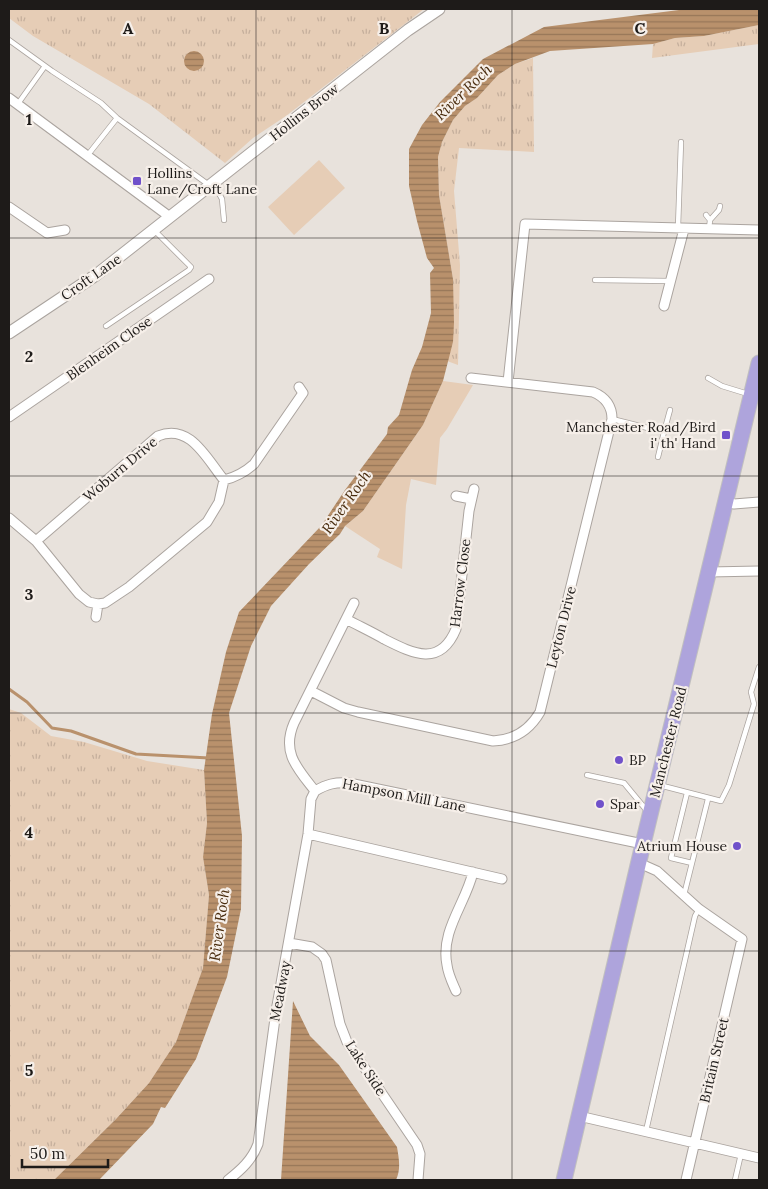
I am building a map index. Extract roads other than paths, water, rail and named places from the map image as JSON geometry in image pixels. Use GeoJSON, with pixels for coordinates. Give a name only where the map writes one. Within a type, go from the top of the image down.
{"type":"FeatureCollection","features":[{"type":"Feature","properties":{"kind":"highway","name":"Manchester Road"},"geometry":{"type":"LineString","coordinates":[[564,1180],[759,363]]}},
{"type":"Feature","properties":{"kind":"street","name":"Hollins Brow"},"geometry":{"type":"LineString","coordinates":[[170,217],[408,30],[439,9]]}},
{"type":"Feature","properties":{"kind":"street"},"geometry":{"type":"LineString","coordinates":[[9,98],[170,217]]}},
{"type":"Feature","properties":{"kind":"street"},"geometry":{"type":"LineString","coordinates":[[9,207],[47,232],[65,230]]}},
{"type":"Feature","properties":{"kind":"street","name":"Croft Lane"},"geometry":{"type":"LineString","coordinates":[[9,333],[96,275],[170,217]]}},
{"type":"Feature","properties":{"kind":"street"},"geometry":{"type":"LineString","coordinates":[[508,382],[525,224],[681,229],[709,225],[759,230]]}},
{"type":"Feature","properties":{"kind":"street"},"geometry":{"type":"LineString","coordinates":[[664,306],[681,229]]}},
{"type":"Feature","properties":{"kind":"street","name":"Blenheim Close"},"geometry":{"type":"LineString","coordinates":[[9,417],[209,279]]}},
{"type":"Feature","properties":{"kind":"street"},"geometry":{"type":"LineString","coordinates":[[471,378],[593,392],[604,398],[608,403],[612,419]]}},
{"type":"Feature","properties":{"kind":"street"},"geometry":{"type":"LineString","coordinates":[[9,518],[36,541],[79,594],[89,602],[98,604],[112,600],[207,522],[219,502],[224,480],[235,478],[246,472],[254,464],[303,393],[299,386]]}},
{"type":"Feature","properties":{"kind":"street","name":"Leyton Drive"},"geometry":{"type":"LineString","coordinates":[[311,691],[344,708],[358,712],[484,740],[502,740],[525,731],[536,719],[542,705],[612,419]]}},
{"type":"Feature","properties":{"kind":"street","name":"Woburn Drive"},"geometry":{"type":"LineString","coordinates":[[36,541],[158,436],[164,434],[172,432],[182,434],[191,440],[224,480]]}},
{"type":"Feature","properties":{"kind":"street","name":"Harrow Close"},"geometry":{"type":"LineString","coordinates":[[346,619],[415,654],[435,652],[446,645],[456,629],[469,511],[473,494],[456,496]]}},
{"type":"Feature","properties":{"kind":"street"},"geometry":{"type":"LineString","coordinates":[[726,501],[734,504],[759,502]]}},
{"type":"Feature","properties":{"kind":"street"},"geometry":{"type":"LineString","coordinates":[[709,572],[759,571]]}},
{"type":"Feature","properties":{"kind":"street"},"geometry":{"type":"LineString","coordinates":[[315,791],[294,763],[289,743],[291,730],[354,603]]}},
{"type":"Feature","properties":{"kind":"street"},"geometry":{"type":"LineString","coordinates":[[96,617],[98,604]]}},
{"type":"Feature","properties":{"kind":"street","name":"Hampson Mill Lane"},"geometry":{"type":"LineString","coordinates":[[315,791],[335,782],[349,783],[643,844]]}},
{"type":"Feature","properties":{"kind":"street","name":"Meadway"},"geometry":{"type":"LineString","coordinates":[[228,1180],[247,1164],[258,1144],[276,1011],[308,834],[311,799],[315,791]]}},
{"type":"Feature","properties":{"kind":"street"},"geometry":{"type":"LineString","coordinates":[[308,834],[502,879]]}},
{"type":"Feature","properties":{"kind":"street"},"geometry":{"type":"LineString","coordinates":[[639,863],[657,871],[699,909]]}},
{"type":"Feature","properties":{"kind":"street"},"geometry":{"type":"LineString","coordinates":[[456,991],[447,965],[446,944],[451,924],[470,885],[473,872]]}},
{"type":"Feature","properties":{"kind":"street","name":"Britain Street"},"geometry":{"type":"LineString","coordinates":[[686,1180],[742,939],[699,909]]}},
{"type":"Feature","properties":{"kind":"street","name":"Lake Side"},"geometry":{"type":"LineString","coordinates":[[289,943],[312,947],[318,950],[326,960],[340,1024],[347,1042],[418,1145],[420,1154],[418,1180]]}},
{"type":"Feature","properties":{"kind":"street"},"geometry":{"type":"LineString","coordinates":[[579,1116],[759,1158]]}},
{"type":"Feature","properties":{"kind":"lane"},"geometry":{"type":"LineString","coordinates":[[9,40],[100,103],[117,118],[212,185],[222,199],[224,220]]}},
{"type":"Feature","properties":{"kind":"lane"},"geometry":{"type":"LineString","coordinates":[[17,104],[45,66]]}},
{"type":"Feature","properties":{"kind":"lane"},"geometry":{"type":"LineString","coordinates":[[87,156],[117,118]]}},
{"type":"Feature","properties":{"kind":"lane"},"geometry":{"type":"LineString","coordinates":[[681,142],[681,229]]}},
{"type":"Feature","properties":{"kind":"lane"},"geometry":{"type":"LineString","coordinates":[[709,225],[720,206]]}},
{"type":"Feature","properties":{"kind":"lane"},"geometry":{"type":"LineString","coordinates":[[706,215],[709,225]]}},
{"type":"Feature","properties":{"kind":"lane"},"geometry":{"type":"LineString","coordinates":[[106,326],[191,267],[154,230]]}},
{"type":"Feature","properties":{"kind":"lane"},"geometry":{"type":"LineString","coordinates":[[595,280],[670,281]]}},
{"type":"Feature","properties":{"kind":"lane"},"geometry":{"type":"LineString","coordinates":[[708,378],[722,386],[752,395]]}},
{"type":"Feature","properties":{"kind":"lane"},"geometry":{"type":"LineString","coordinates":[[658,458],[670,410]]}},
{"type":"Feature","properties":{"kind":"lane"},"geometry":{"type":"LineString","coordinates":[[612,419],[664,432]]}},
{"type":"Feature","properties":{"kind":"lane"},"geometry":{"type":"LineString","coordinates":[[658,784],[721,801],[729,785],[754,704],[751,692],[759,667]]}},
{"type":"Feature","properties":{"kind":"lane"},"geometry":{"type":"LineString","coordinates":[[587,775],[624,783],[650,815]]}},
{"type":"Feature","properties":{"kind":"lane"},"geometry":{"type":"LineString","coordinates":[[687,793],[671,858],[692,863]]}},
{"type":"Feature","properties":{"kind":"lane"},"geometry":{"type":"LineString","coordinates":[[684,895],[708,799]]}},
{"type":"Feature","properties":{"kind":"lane"},"geometry":{"type":"LineString","coordinates":[[646,1131],[695,916],[699,909]]}},
{"type":"Feature","properties":{"kind":"lane"},"geometry":{"type":"LineString","coordinates":[[735,1180],[742,1154]]}},
{"type":"Feature","properties":{"kind":"water","name":"River Roch"},"geometry":{"type":"Polygon","coordinates":[[[687,9],[759,9],[759,25],[704,36],[675,38],[653,44],[550,51],[515,64],[498,75],[453,120],[442,142],[438,157],[439,195],[453,279],[454,323],[453,342],[443,381],[423,425],[363,511],[345,526],[340,534],[309,564],[271,606],[251,646],[229,713],[242,836],[241,909],[227,977],[196,1059],[165,1108],[161,1107],[153,1124],[99,1180],[54,1180],[116,1119],[149,1083],[176,1042],[203,968],[209,895],[203,857],[207,823],[204,770],[212,714],[226,652],[239,612],[321,526],[387,434],[388,427],[399,415],[412,370],[422,347],[431,313],[430,273],[434,268],[427,258],[409,186],[409,149],[422,125],[440,102],[483,59],[544,27],[687,9]]]}},
{"type":"Feature","properties":{"kind":"water"},"geometry":{"type":"Polygon","coordinates":[[[190,51],[198,51],[204,57],[204,65],[198,71],[190,71],[184,65],[184,57],[190,51]]]}},
{"type":"Feature","properties":{"kind":"water"},"geometry":{"type":"Polygon","coordinates":[[[293,1001],[310,1036],[339,1065],[397,1147],[399,1168],[396,1180],[281,1180],[293,1001]]]}},
{"type":"Feature","properties":{"kind":"waterway"},"geometry":{"type":"LineString","coordinates":[[9,689],[27,702],[52,728],[71,731],[136,754],[209,758]]}},
{"type":"Feature","properties":{"kind":"place","name":"Hollins Lane/Croft Lane"},"geometry":{"type":"Point","coordinates":[137,181]}},
{"type":"Feature","properties":{"kind":"place","name":"Manchester Road/Bird i' th' Hand"},"geometry":{"type":"Point","coordinates":[726,435]}},
{"type":"Feature","properties":{"kind":"place","name":"BP"},"geometry":{"type":"Point","coordinates":[619,760]}},
{"type":"Feature","properties":{"kind":"place","name":"Spar"},"geometry":{"type":"Point","coordinates":[600,804]}},
{"type":"Feature","properties":{"kind":"place","name":"Atrium House"},"geometry":{"type":"Point","coordinates":[737,846]}}]}
